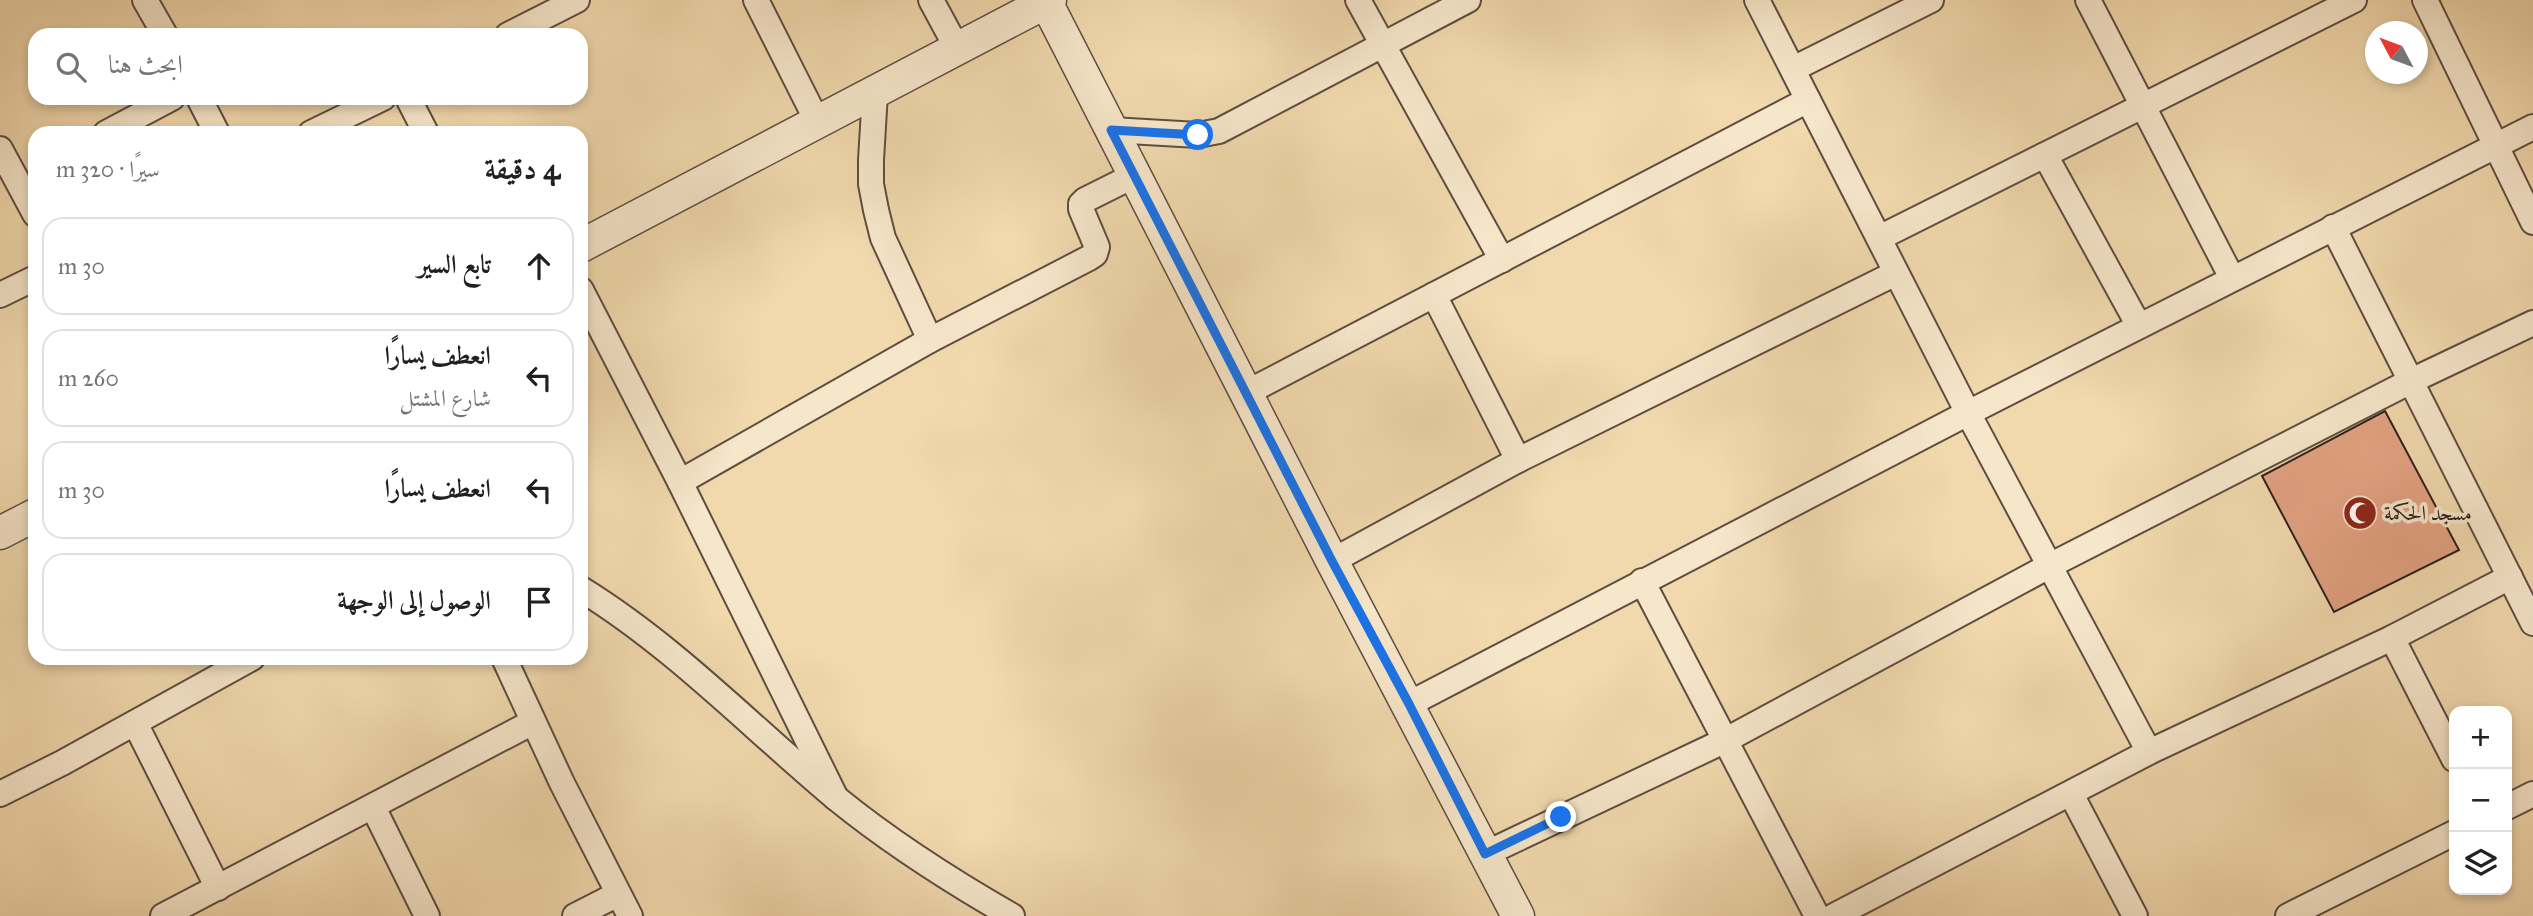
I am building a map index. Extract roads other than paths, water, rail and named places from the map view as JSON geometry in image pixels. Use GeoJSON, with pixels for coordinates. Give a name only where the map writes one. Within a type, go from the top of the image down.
{"type":"FeatureCollection","features":[{"type":"Feature","properties":{"kind":"street"},"geometry":{"type":"LineString","coordinates":[[522,28],[577,0]]}},
{"type":"Feature","properties":{"kind":"street"},"geometry":{"type":"LineString","coordinates":[[757,0],[818,123]]}},
{"type":"Feature","properties":{"kind":"street"},"geometry":{"type":"LineString","coordinates":[[930,0],[958,50]]}},
{"type":"Feature","properties":{"kind":"street"},"geometry":{"type":"LineString","coordinates":[[1358,0],[1503,260]]}},
{"type":"Feature","properties":{"kind":"street"},"geometry":{"type":"LineString","coordinates":[[1111,130],[1198,135],[1219,131],[1468,0]]}},
{"type":"Feature","properties":{"kind":"street"},"geometry":{"type":"LineString","coordinates":[[1757,0],[1968,413],[2148,752]]}},
{"type":"Feature","properties":{"kind":"street"},"geometry":{"type":"LineString","coordinates":[[1793,69],[1931,0]]}},
{"type":"Feature","properties":{"kind":"street"},"geometry":{"type":"LineString","coordinates":[[2088,0],[2232,278]]}},
{"type":"Feature","properties":{"kind":"street"},"geometry":{"type":"LineString","coordinates":[[1879,238],[2354,0]]}},
{"type":"Feature","properties":{"kind":"street"},"geometry":{"type":"LineString","coordinates":[[2425,0],[2533,222]]}},
{"type":"Feature","properties":{"kind":"street"},"geometry":{"type":"LineString","coordinates":[[149,1],[162,28]]}},
{"type":"Feature","properties":{"kind":"street"},"geometry":{"type":"LineString","coordinates":[[588,242],[1047,1],[1332,561],[1518,916]]}},
{"type":"Feature","properties":{"kind":"street"},"geometry":{"type":"LineString","coordinates":[[876,93],[871,160],[876,210],[883,238],[930,340]]}},
{"type":"Feature","properties":{"kind":"street"},"geometry":{"type":"LineString","coordinates":[[1246,393],[1808,100]]}},
{"type":"Feature","properties":{"kind":"street"},"geometry":{"type":"LineString","coordinates":[[119,126],[159,105]]}},
{"type":"Feature","properties":{"kind":"street"},"geometry":{"type":"LineString","coordinates":[[203,105],[214,126]]}},
{"type":"Feature","properties":{"kind":"street"},"geometry":{"type":"LineString","coordinates":[[325,126],[369,105]]}},
{"type":"Feature","properties":{"kind":"street"},"geometry":{"type":"LineString","coordinates":[[412,105],[422,126]]}},
{"type":"Feature","properties":{"kind":"street"},"geometry":{"type":"LineString","coordinates":[[1409,704],[1968,413],[2533,127]]}},
{"type":"Feature","properties":{"kind":"street"},"geometry":{"type":"LineString","coordinates":[[0,149],[26,175]]}},
{"type":"Feature","properties":{"kind":"street"},"geometry":{"type":"LineString","coordinates":[[2045,155],[2139,326]]}},
{"type":"Feature","properties":{"kind":"street"},"geometry":{"type":"LineString","coordinates":[[680,482],[930,340],[1095,254],[1097,247],[1080,209],[1081,204],[1135,175]]}},
{"type":"Feature","properties":{"kind":"street"},"geometry":{"type":"LineString","coordinates":[[2333,227],[2533,623]]}},
{"type":"Feature","properties":{"kind":"street"},"geometry":{"type":"LineString","coordinates":[[1332,561],[1518,460],[1896,273]]}},
{"type":"Feature","properties":{"kind":"street"},"geometry":{"type":"LineString","coordinates":[[0,295],[28,281]]}},
{"type":"Feature","properties":{"kind":"street"},"geometry":{"type":"LineString","coordinates":[[1434,295],[1518,460]]}},
{"type":"Feature","properties":{"kind":"street"},"geometry":{"type":"LineString","coordinates":[[588,304],[680,482],[836,798]]}},
{"type":"Feature","properties":{"kind":"street"},"geometry":{"type":"LineString","coordinates":[[1485,854],[1726,740],[2051,565],[2411,381],[2533,323]]}},
{"type":"Feature","properties":{"kind":"street"},"geometry":{"type":"LineString","coordinates":[[0,533],[28,519]]}},
{"type":"Feature","properties":{"kind":"street"},"geometry":{"type":"LineString","coordinates":[[1834,916],[2148,752],[2392,638],[2510,578]]}},
{"type":"Feature","properties":{"kind":"street"},"geometry":{"type":"LineString","coordinates":[[1642,581],[1817,916]]}},
{"type":"Feature","properties":{"kind":"street"},"geometry":{"type":"LineString","coordinates":[[588,594],[647,633],[836,798],[893,841],[1012,916]]}},
{"type":"Feature","properties":{"kind":"street"},"geometry":{"type":"LineString","coordinates":[[2392,638],[2449,749]]}},
{"type":"Feature","properties":{"kind":"street"},"geometry":{"type":"LineString","coordinates":[[0,794],[240,665]]}},
{"type":"Feature","properties":{"kind":"street"},"geometry":{"type":"LineString","coordinates":[[507,665],[630,916]]}},
{"type":"Feature","properties":{"kind":"street"},"geometry":{"type":"LineString","coordinates":[[163,916],[533,722]]}},
{"type":"Feature","properties":{"kind":"street"},"geometry":{"type":"LineString","coordinates":[[135,723],[218,888]]}},
{"type":"Feature","properties":{"kind":"street"},"geometry":{"type":"LineString","coordinates":[[2071,794],[2135,916]]}},
{"type":"Feature","properties":{"kind":"street"},"geometry":{"type":"LineString","coordinates":[[2512,804],[2533,794]]}},
{"type":"Feature","properties":{"kind":"street"},"geometry":{"type":"LineString","coordinates":[[373,807],[427,916]]}},
{"type":"Feature","properties":{"kind":"street"},"geometry":{"type":"LineString","coordinates":[[2288,916],[2449,836]]}},
{"type":"Feature","properties":{"kind":"street"},"geometry":{"type":"LineString","coordinates":[[575,916],[618,894]]}},
{"type":"Feature","properties":{"kind":"place","name":"مسجد الحكمة"},"geometry":{"type":"Point","coordinates":[2360,513]}}]}
